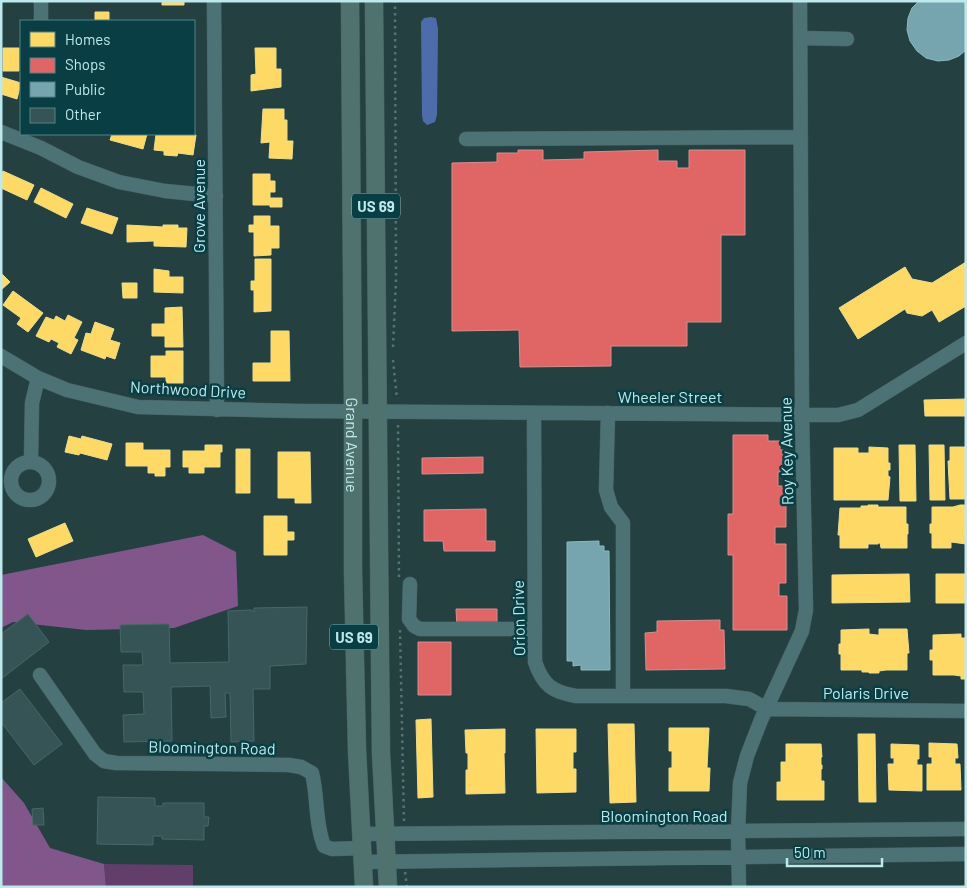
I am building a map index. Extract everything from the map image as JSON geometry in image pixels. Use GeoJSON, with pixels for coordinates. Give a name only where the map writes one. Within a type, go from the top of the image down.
{"type":"FeatureCollection","features":[{"type":"Feature","properties":{"kind":"main road","name":"Grand Avenue"},"geometry":{"type":"LineString","coordinates":[[350,1],[354,412],[353,571],[357,750],[364,887]]}},
{"type":"Feature","properties":{"kind":"main road","name":"Grand Avenue"},"geometry":{"type":"LineString","coordinates":[[374,1],[381,754],[388,887]]}},
{"type":"Feature","properties":{"kind":"street"},"geometry":{"type":"LineString","coordinates":[[41,1],[41,20]]}},
{"type":"Feature","properties":{"kind":"street","name":"Grove Avenue"},"geometry":{"type":"LineString","coordinates":[[214,1],[217,410]]}},
{"type":"Feature","properties":{"kind":"street","name":"Roy Key Avenue"},"geometry":{"type":"LineString","coordinates":[[739,887],[738,832],[740,783],[747,756],[761,720],[802,631],[806,610],[802,414],[800,1]]}},
{"type":"Feature","properties":{"kind":"street"},"geometry":{"type":"LineString","coordinates":[[800,38],[847,39]]}},
{"type":"Feature","properties":{"kind":"street"},"geometry":{"type":"LineString","coordinates":[[1,132],[42,141],[78,167],[119,182],[165,191],[216,196]]}},
{"type":"Feature","properties":{"kind":"street"},"geometry":{"type":"LineString","coordinates":[[466,139],[801,137]]}},
{"type":"Feature","properties":{"kind":"street","name":"Wheeler Street"},"geometry":{"type":"LineString","coordinates":[[354,412],[838,415],[858,410],[966,342]]}},
{"type":"Feature","properties":{"kind":"street","name":"Northwood Drive"},"geometry":{"type":"LineString","coordinates":[[1,356],[38,378],[67,390],[138,407],[354,412]]}},
{"type":"Feature","properties":{"kind":"street"},"geometry":{"type":"LineString","coordinates":[[31,461],[32,404],[38,378]]}},
{"type":"Feature","properties":{"kind":"street","name":"Orion Drive"},"geometry":{"type":"LineString","coordinates":[[534,413],[535,662],[540,675],[548,686],[560,693],[576,696],[726,696],[749,699],[767,709]]}},
{"type":"Feature","properties":{"kind":"street"},"geometry":{"type":"LineString","coordinates":[[608,413],[606,490],[611,507],[623,523],[623,696]]}},
{"type":"Feature","properties":{"kind":"street"},"geometry":{"type":"LineString","coordinates":[[410,584],[409,619],[414,626],[420,629],[535,629]]}},
{"type":"Feature","properties":{"kind":"street","name":"Bloomington Road"},"geometry":{"type":"LineString","coordinates":[[40,675],[95,754],[104,761],[116,763],[289,765],[301,767],[312,773],[316,787],[320,835],[324,846],[332,849],[363,848],[385,834],[966,829]]}},
{"type":"Feature","properties":{"kind":"street","name":"Polaris Drive"},"geometry":{"type":"LineString","coordinates":[[767,709],[966,710]]}},
{"type":"Feature","properties":{"kind":"street","name":"Bloomington Road"},"geometry":{"type":"LineString","coordinates":[[363,848],[387,862],[966,854]]}},
{"type":"Feature","properties":{"kind":"path"},"geometry":{"type":"LineString","coordinates":[[395,1],[396,280],[393,356],[397,397]]}},
{"type":"Feature","properties":{"kind":"path"},"geometry":{"type":"LineString","coordinates":[[406,877],[407,887]]}},
{"type":"Feature","properties":{"kind":"shaded area"},"geometry":{"type":"Polygon","coordinates":[[[203,535],[236,552],[238,606],[174,628],[86,630],[13,622],[1,628],[1,575],[203,535]]]}},
{"type":"Feature","properties":{"kind":"shaded area"},"geometry":{"type":"Polygon","coordinates":[[[1,777],[24,803],[50,848],[104,864],[106,887],[1,887],[1,777]]]}},
{"type":"Feature","properties":{"kind":"shaded area"},"geometry":{"type":"Polygon","coordinates":[[[104,864],[193,865],[193,887],[106,887],[104,864]]]}},
{"type":"Feature","properties":{"kind":"water"},"geometry":{"type":"Polygon","coordinates":[[[424,18],[436,18],[438,29],[437,115],[435,122],[427,125],[423,121],[422,115],[421,22],[424,18]]]}},
{"type":"Feature","properties":{"kind":"building: Homes"},"geometry":{"type":"Polygon","coordinates":[[[162,1],[184,1],[184,5],[162,5],[162,1]]]}},
{"type":"Feature","properties":{"kind":"building: Homes"},"geometry":{"type":"Polygon","coordinates":[[[95,12],[109,12],[109,20],[95,20],[95,12]]]}},
{"type":"Feature","properties":{"kind":"building: Homes"},"geometry":{"type":"Polygon","coordinates":[[[3,48],[19,48],[19,71],[3,71],[3,48]]]}},
{"type":"Feature","properties":{"kind":"building: Homes"},"geometry":{"type":"Polygon","coordinates":[[[255,48],[276,48],[276,69],[281,69],[281,87],[251,91],[251,75],[256,74],[255,48]]]}},
{"type":"Feature","properties":{"kind":"building: Homes"},"geometry":{"type":"Polygon","coordinates":[[[1,77],[20,83],[17,99],[1,94],[1,77]]]}},
{"type":"Feature","properties":{"kind":"building: Homes"},"geometry":{"type":"Polygon","coordinates":[[[263,109],[284,109],[284,120],[287,120],[287,141],[293,141],[292,159],[269,158],[270,142],[261,143],[263,109]]]}},
{"type":"Feature","properties":{"kind":"building: Homes"},"geometry":{"type":"Polygon","coordinates":[[[112,135],[147,135],[143,149],[110,140],[112,135]]]}},
{"type":"Feature","properties":{"kind":"building: Homes"},"geometry":{"type":"Polygon","coordinates":[[[156,135],[196,135],[193,155],[178,153],[177,156],[164,155],[164,151],[154,150],[156,135]]]}},
{"type":"Feature","properties":{"kind":"building: Homes"},"geometry":{"type":"Polygon","coordinates":[[[3,171],[34,185],[27,200],[1,188],[1,175],[3,171]]]}},
{"type":"Feature","properties":{"kind":"building: Homes"},"geometry":{"type":"Polygon","coordinates":[[[253,174],[270,174],[270,181],[275,181],[275,192],[270,192],[270,198],[282,198],[282,207],[253,205],[253,174]]]}},
{"type":"Feature","properties":{"kind":"building: Homes"},"geometry":{"type":"Polygon","coordinates":[[[41,188],[73,204],[66,218],[34,202],[41,188]]]}},
{"type":"Feature","properties":{"kind":"building: Homes"},"geometry":{"type":"Polygon","coordinates":[[[87,208],[118,218],[112,234],[81,223],[87,208]]]}},
{"type":"Feature","properties":{"kind":"building: Homes"},"geometry":{"type":"Polygon","coordinates":[[[254,216],[270,216],[270,226],[279,226],[279,248],[271,248],[271,255],[254,256],[254,232],[249,232],[249,225],[254,225],[254,216]]]}},
{"type":"Feature","properties":{"kind":"building: Homes"},"geometry":{"type":"Polygon","coordinates":[[[127,225],[163,227],[163,225],[178,225],[178,228],[187,228],[186,247],[154,246],[154,241],[127,242],[127,225]]]}},
{"type":"Feature","properties":{"kind":"building: Homes"},"geometry":{"type":"Polygon","coordinates":[[[255,259],[271,259],[271,311],[254,312],[254,290],[251,290],[251,281],[255,281],[255,259]]]}},
{"type":"Feature","properties":{"kind":"building: Homes"},"geometry":{"type":"Polygon","coordinates":[[[966,262],[966,306],[939,322],[932,310],[922,316],[907,313],[905,309],[858,339],[839,308],[905,267],[912,279],[932,283],[966,262]]]}},
{"type":"Feature","properties":{"kind":"building: Homes"},"geometry":{"type":"Polygon","coordinates":[[[154,269],[169,271],[169,277],[183,277],[183,293],[154,292],[154,269]]]}},
{"type":"Feature","properties":{"kind":"building: Homes"},"geometry":{"type":"Polygon","coordinates":[[[1,273],[10,282],[1,290],[1,273]]]}},
{"type":"Feature","properties":{"kind":"building: Homes"},"geometry":{"type":"Polygon","coordinates":[[[122,283],[137,283],[137,298],[123,298],[122,283]]]}},
{"type":"Feature","properties":{"kind":"building: Homes"},"geometry":{"type":"Polygon","coordinates":[[[13,291],[43,313],[28,332],[17,324],[21,318],[3,305],[13,291]]]}},
{"type":"Feature","properties":{"kind":"building: Homes"},"geometry":{"type":"Polygon","coordinates":[[[182,307],[183,347],[165,347],[165,336],[152,336],[152,324],[165,324],[165,308],[182,307]]]}},
{"type":"Feature","properties":{"kind":"building: Homes"},"geometry":{"type":"Polygon","coordinates":[[[68,315],[82,322],[74,338],[78,340],[71,354],[57,347],[59,343],[51,339],[49,342],[36,336],[46,317],[54,320],[56,316],[65,321],[68,315]]]}},
{"type":"Feature","properties":{"kind":"building: Homes"},"geometry":{"type":"Polygon","coordinates":[[[95,322],[114,329],[110,340],[120,343],[115,359],[106,356],[105,359],[81,350],[86,333],[91,334],[95,322]]]}},
{"type":"Feature","properties":{"kind":"building: Homes"},"geometry":{"type":"Polygon","coordinates":[[[271,331],[289,331],[290,381],[253,381],[253,363],[271,363],[271,331]]]}},
{"type":"Feature","properties":{"kind":"building: Homes"},"geometry":{"type":"Polygon","coordinates":[[[166,351],[183,351],[183,383],[166,383],[166,377],[151,377],[151,356],[166,356],[166,351]]]}},
{"type":"Feature","properties":{"kind":"building: Homes"},"geometry":{"type":"Polygon","coordinates":[[[966,399],[966,416],[925,416],[924,400],[966,399]]]}},
{"type":"Feature","properties":{"kind":"building: Homes"},"geometry":{"type":"Polygon","coordinates":[[[69,436],[81,439],[82,436],[112,444],[107,460],[80,453],[79,455],[65,452],[69,436]]]}},
{"type":"Feature","properties":{"kind":"building: Homes"},"geometry":{"type":"Polygon","coordinates":[[[126,443],[143,443],[143,450],[170,450],[170,467],[165,467],[165,476],[155,476],[155,473],[148,473],[148,466],[126,466],[126,443]]]}},
{"type":"Feature","properties":{"kind":"building: Homes"},"geometry":{"type":"Polygon","coordinates":[[[205,445],[222,445],[220,467],[204,467],[204,473],[189,473],[189,467],[183,467],[183,451],[205,451],[205,445]]]}},
{"type":"Feature","properties":{"kind":"building: Homes"},"geometry":{"type":"Polygon","coordinates":[[[899,445],[915,445],[916,501],[900,501],[899,445]]]}},
{"type":"Feature","properties":{"kind":"building: Homes"},"geometry":{"type":"Polygon","coordinates":[[[929,445],[944,445],[945,500],[930,500],[929,445]]]}},
{"type":"Feature","properties":{"kind":"building: Homes"},"geometry":{"type":"Polygon","coordinates":[[[869,447],[888,448],[890,470],[888,470],[888,476],[890,477],[888,500],[834,500],[834,448],[858,448],[858,453],[869,453],[869,447]]]}},
{"type":"Feature","properties":{"kind":"building: Homes"},"geometry":{"type":"Polygon","coordinates":[[[950,447],[966,447],[966,499],[950,499],[948,461],[950,461],[950,447]]]}},
{"type":"Feature","properties":{"kind":"building: Homes"},"geometry":{"type":"Polygon","coordinates":[[[236,449],[250,449],[250,493],[236,493],[236,449]]]}},
{"type":"Feature","properties":{"kind":"building: Homes"},"geometry":{"type":"Polygon","coordinates":[[[278,452],[310,452],[311,503],[295,503],[295,498],[278,498],[278,452]]]}},
{"type":"Feature","properties":{"kind":"building: Homes"},"geometry":{"type":"Polygon","coordinates":[[[966,505],[966,544],[951,542],[951,548],[932,548],[930,524],[932,524],[932,507],[966,505]]]}},
{"type":"Feature","properties":{"kind":"building: Homes"},"geometry":{"type":"Polygon","coordinates":[[[861,506],[906,507],[906,524],[908,524],[907,548],[881,548],[880,543],[878,543],[868,544],[868,548],[840,548],[840,535],[838,535],[840,508],[861,508],[861,506]]]}},
{"type":"Feature","properties":{"kind":"building: Homes"},"geometry":{"type":"Polygon","coordinates":[[[264,516],[287,516],[287,532],[294,532],[294,540],[287,540],[287,555],[264,555],[264,516]]]}},
{"type":"Feature","properties":{"kind":"building: Homes"},"geometry":{"type":"Polygon","coordinates":[[[65,523],[73,541],[36,557],[28,539],[65,523]]]}},
{"type":"Feature","properties":{"kind":"building: Homes"},"geometry":{"type":"Polygon","coordinates":[[[909,574],[910,602],[832,603],[832,575],[909,574]]]}},
{"type":"Feature","properties":{"kind":"building: Homes"},"geometry":{"type":"Polygon","coordinates":[[[936,574],[966,574],[966,603],[936,603],[936,574]]]}},
{"type":"Feature","properties":{"kind":"building: Homes"},"geometry":{"type":"Polygon","coordinates":[[[869,629],[869,634],[879,635],[879,629],[907,629],[909,653],[907,653],[907,670],[886,670],[879,671],[879,673],[869,673],[862,672],[862,670],[841,670],[839,644],[841,644],[841,630],[869,629]]]}},
{"type":"Feature","properties":{"kind":"building: Homes"},"geometry":{"type":"Polygon","coordinates":[[[961,634],[961,638],[966,638],[966,679],[961,679],[961,676],[954,675],[933,675],[933,660],[930,660],[930,650],[933,650],[933,635],[961,634]]]}},
{"type":"Feature","properties":{"kind":"building: Homes"},"geometry":{"type":"Polygon","coordinates":[[[431,719],[433,797],[418,798],[416,720],[431,719]]]}},
{"type":"Feature","properties":{"kind":"building: Homes"},"geometry":{"type":"Polygon","coordinates":[[[608,724],[634,724],[636,802],[610,803],[608,724]]]}},
{"type":"Feature","properties":{"kind":"building: Homes"},"geometry":{"type":"Polygon","coordinates":[[[669,728],[709,728],[707,768],[710,768],[709,791],[669,791],[669,768],[672,768],[672,751],[669,751],[669,728]]]}},
{"type":"Feature","properties":{"kind":"building: Homes"},"geometry":{"type":"Polygon","coordinates":[[[505,729],[505,793],[466,794],[468,753],[466,753],[465,730],[505,729]]]}},
{"type":"Feature","properties":{"kind":"building: Homes"},"geometry":{"type":"Polygon","coordinates":[[[536,729],[576,729],[576,752],[573,752],[573,769],[576,769],[576,792],[537,793],[536,729]]]}},
{"type":"Feature","properties":{"kind":"building: Homes"},"geometry":{"type":"Polygon","coordinates":[[[858,734],[875,734],[876,802],[859,802],[858,734]]]}},
{"type":"Feature","properties":{"kind":"building: Homes"},"geometry":{"type":"Polygon","coordinates":[[[929,743],[957,744],[958,758],[955,758],[955,764],[960,764],[961,790],[927,790],[927,764],[932,764],[932,757],[929,757],[929,743]]]}},
{"type":"Feature","properties":{"kind":"building: Homes"},"geometry":{"type":"Polygon","coordinates":[[[786,744],[821,744],[821,781],[824,781],[824,800],[777,800],[777,782],[781,782],[781,762],[786,762],[786,744]]]}},
{"type":"Feature","properties":{"kind":"building: Homes"},"geometry":{"type":"Polygon","coordinates":[[[891,744],[919,745],[917,765],[922,765],[922,791],[889,790],[888,764],[894,764],[894,758],[891,758],[891,744]]]}},
{"type":"Feature","properties":{"kind":"building: Shops"},"geometry":{"type":"Polygon","coordinates":[[[518,150],[543,150],[543,160],[584,159],[584,152],[658,150],[658,161],[677,161],[677,168],[689,168],[689,150],[745,150],[745,235],[721,235],[721,322],[687,322],[687,346],[611,346],[611,366],[520,367],[519,330],[452,331],[452,163],[497,162],[497,153],[518,153],[518,150]]]}},
{"type":"Feature","properties":{"kind":"building: Shops"},"geometry":{"type":"Polygon","coordinates":[[[733,435],[768,435],[768,441],[780,441],[780,450],[787,450],[786,472],[778,472],[778,486],[786,486],[786,527],[775,527],[775,544],[786,544],[786,583],[779,583],[779,596],[787,596],[787,630],[733,630],[733,555],[728,555],[728,514],[733,514],[733,435]]]}},
{"type":"Feature","properties":{"kind":"building: Shops"},"geometry":{"type":"Polygon","coordinates":[[[483,457],[483,473],[422,474],[422,458],[483,457]]]}},
{"type":"Feature","properties":{"kind":"building: Shops"},"geometry":{"type":"Polygon","coordinates":[[[486,509],[486,541],[495,541],[495,551],[444,551],[443,541],[424,541],[424,510],[486,509]]]}},
{"type":"Feature","properties":{"kind":"building: Shops"},"geometry":{"type":"Polygon","coordinates":[[[456,609],[497,609],[497,628],[457,629],[456,609]]]}},
{"type":"Feature","properties":{"kind":"building: Shops"},"geometry":{"type":"Polygon","coordinates":[[[720,620],[720,630],[724,630],[725,669],[646,670],[645,633],[657,632],[657,621],[720,620]]]}},
{"type":"Feature","properties":{"kind":"building: Shops"},"geometry":{"type":"Polygon","coordinates":[[[418,642],[451,642],[451,695],[418,695],[418,642]]]}},
{"type":"Feature","properties":{"kind":"building: Public"},"geometry":{"type":"Polygon","coordinates":[[[919,1],[964,1],[966,4],[966,50],[959,56],[949,60],[938,61],[926,58],[917,51],[910,41],[907,30],[908,18],[912,8],[919,1]]]}},
{"type":"Feature","properties":{"kind":"building: Public"},"geometry":{"type":"Polygon","coordinates":[[[599,541],[599,546],[604,546],[604,551],[609,551],[610,670],[581,670],[581,665],[573,666],[573,661],[567,661],[567,542],[599,541]]]}},
{"type":"Feature","properties":{"kind":"building: Other"},"geometry":{"type":"Polygon","coordinates":[[[307,607],[306,664],[270,666],[270,689],[253,689],[254,741],[231,742],[230,693],[225,693],[226,717],[211,718],[210,686],[171,687],[172,741],[124,742],[123,715],[144,714],[143,692],[124,692],[123,665],[143,665],[142,652],[121,652],[120,625],[169,624],[170,663],[229,662],[228,611],[251,610],[254,612],[254,608],[307,607]]]}},
{"type":"Feature","properties":{"kind":"building: Other"},"geometry":{"type":"Polygon","coordinates":[[[28,614],[49,642],[1,679],[1,634],[28,614]]]}},
{"type":"Feature","properties":{"kind":"building: Other"},"geometry":{"type":"Polygon","coordinates":[[[20,689],[62,744],[34,765],[1,722],[1,703],[20,689]]]}},
{"type":"Feature","properties":{"kind":"building: Other"},"geometry":{"type":"Polygon","coordinates":[[[98,797],[155,798],[155,806],[163,806],[163,803],[204,803],[204,817],[209,817],[208,826],[204,826],[204,840],[162,839],[162,836],[153,836],[153,845],[97,844],[98,797]]]}},
{"type":"Feature","properties":{"kind":"building: Other"},"geometry":{"type":"Polygon","coordinates":[[[43,808],[44,825],[33,825],[32,809],[43,808]]]}}]}
